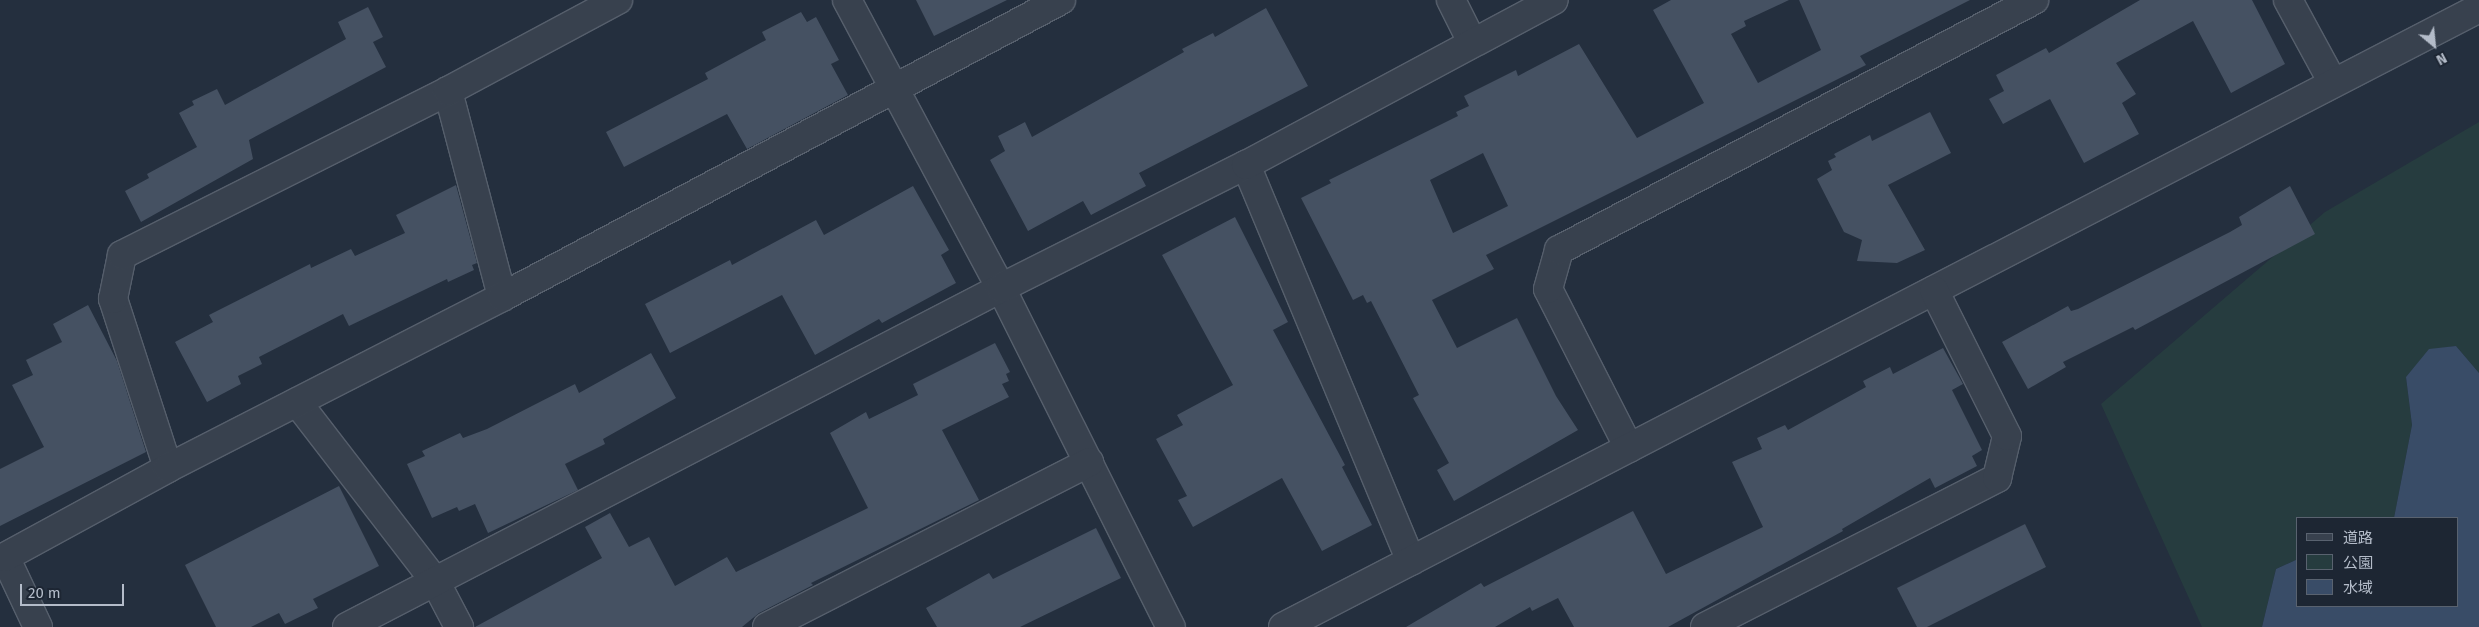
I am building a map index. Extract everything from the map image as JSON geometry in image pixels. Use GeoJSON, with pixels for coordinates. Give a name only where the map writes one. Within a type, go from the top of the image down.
{"type":"FeatureCollection","features":[{"type":"Feature","properties":{"kind":"street"},"geometry":{"type":"LineString","coordinates":[[168,468],[113,299],[122,255],[448,91],[618,0]]}},
{"type":"Feature","properties":{"kind":"street"},"geometry":{"type":"LineString","coordinates":[[847,0],[892,89],[1001,288],[1172,627]]}},
{"type":"Feature","properties":{"kind":"street"},"geometry":{"type":"LineString","coordinates":[[38,627],[3,559],[168,468],[502,297],[1061,0]]}},
{"type":"Feature","properties":{"kind":"street"},"geometry":{"type":"LineString","coordinates":[[1451,0],[1472,42]]}},
{"type":"Feature","properties":{"kind":"street"},"geometry":{"type":"LineString","coordinates":[[347,627],[1001,288],[1246,164],[1554,0]]}},
{"type":"Feature","properties":{"kind":"street"},"geometry":{"type":"LineString","coordinates":[[1629,448],[1548,290],[1559,250],[2034,0]]}},
{"type":"Feature","properties":{"kind":"street"},"geometry":{"type":"LineString","coordinates":[[2288,0],[2333,83]]}},
{"type":"Feature","properties":{"kind":"street"},"geometry":{"type":"LineString","coordinates":[[1283,627],[2479,8]]}},
{"type":"Feature","properties":{"kind":"street"},"geometry":{"type":"LineString","coordinates":[[448,91],[502,297]]}},
{"type":"Feature","properties":{"kind":"street"},"geometry":{"type":"LineString","coordinates":[[1246,164],[1411,561]]}},
{"type":"Feature","properties":{"kind":"street"},"geometry":{"type":"LineString","coordinates":[[1705,627],[1997,478],[2007,436],[1934,290]]}},
{"type":"Feature","properties":{"kind":"street"},"geometry":{"type":"LineString","coordinates":[[297,402],[435,581],[459,627]]}},
{"type":"Feature","properties":{"kind":"street"},"geometry":{"type":"LineString","coordinates":[[767,627],[1089,462]]}},
{"type":"Feature","properties":{"kind":"green space"},"geometry":{"type":"Polygon","coordinates":[[[2479,122],[2479,373],[2456,346],[2429,350],[2406,377],[2412,425],[2394,517],[2296,517],[2296,560],[2276,569],[2262,627],[2202,627],[2101,404],[2325,212],[2479,122]]]}},
{"type":"Feature","properties":{"kind":"water"},"geometry":{"type":"Polygon","coordinates":[[[2456,346],[2479,373],[2479,627],[2262,627],[2276,569],[2296,560],[2296,607],[2459,607],[2459,517],[2394,517],[2412,425],[2406,377],[2429,349],[2456,346]]]}},
{"type":"Feature","properties":{"kind":"building"},"geometry":{"type":"Polygon","coordinates":[[[916,0],[1007,0],[934,36],[916,0]]]}},
{"type":"Feature","properties":{"kind":"building"},"geometry":{"type":"Polygon","coordinates":[[[1671,0],[1789,0],[1744,21],[1746,26],[1731,34],[1758,83],[1821,50],[1799,0],[1970,0],[1860,56],[1866,65],[1486,255],[1494,269],[1432,300],[1457,348],[1517,318],[1556,396],[1578,430],[1454,501],[1437,470],[1449,463],[1413,398],[1419,395],[1371,301],[1367,303],[1363,295],[1353,300],[1301,198],[1331,183],[1329,180],[1458,116],[1456,112],[1469,106],[1464,96],[1516,70],[1518,76],[1579,44],[1637,138],[1704,103],[1653,10],[1671,0]],[[1483,153],[1430,180],[1453,233],[1508,206],[1483,153]]]}},
{"type":"Feature","properties":{"kind":"building"},"geometry":{"type":"Polygon","coordinates":[[[2140,0],[2252,0],[2285,64],[2231,93],[2193,21],[2116,63],[2136,94],[2122,103],[2139,134],[2084,163],[2050,99],[2003,124],[1989,99],[2004,91],[1996,75],[2046,48],[2049,53],[2140,0]]]}},
{"type":"Feature","properties":{"kind":"building"},"geometry":{"type":"Polygon","coordinates":[[[368,7],[383,37],[373,42],[386,67],[249,140],[253,159],[141,222],[125,191],[149,178],[147,174],[197,147],[179,113],[194,105],[192,101],[217,89],[225,105],[346,39],[338,22],[368,7]]]}},
{"type":"Feature","properties":{"kind":"building"},"geometry":{"type":"Polygon","coordinates":[[[1266,8],[1308,86],[1139,173],[1146,186],[1091,215],[1083,201],[1028,231],[990,160],[1005,151],[998,136],[1025,122],[1032,137],[1184,52],[1182,49],[1213,33],[1215,37],[1266,8]]]}},
{"type":"Feature","properties":{"kind":"building"},"geometry":{"type":"Polygon","coordinates":[[[801,12],[807,22],[816,17],[839,60],[831,64],[848,95],[747,149],[727,114],[624,167],[606,132],[708,79],[705,73],[766,40],[762,32],[801,12]]]}},
{"type":"Feature","properties":{"kind":"building"},"geometry":{"type":"Polygon","coordinates":[[[1930,112],[1951,153],[1888,185],[1925,250],[1897,263],[1857,261],[1862,240],[1844,232],[1817,179],[1832,170],[1828,161],[1836,157],[1834,154],[1870,135],[1872,141],[1930,112]]]}},
{"type":"Feature","properties":{"kind":"building"},"geometry":{"type":"Polygon","coordinates":[[[456,185],[477,263],[472,265],[474,270],[448,282],[447,279],[349,326],[343,314],[259,357],[262,364],[238,376],[241,384],[207,402],[175,342],[213,322],[209,315],[310,264],[311,268],[351,249],[355,256],[405,233],[396,215],[456,185]]]}},
{"type":"Feature","properties":{"kind":"building"},"geometry":{"type":"Polygon","coordinates":[[[913,186],[949,250],[941,255],[956,283],[882,323],[879,319],[815,355],[782,295],[670,353],[645,304],[730,260],[732,265],[816,220],[824,235],[913,186]]]}},
{"type":"Feature","properties":{"kind":"building"},"geometry":{"type":"Polygon","coordinates":[[[2290,186],[2315,234],[2135,330],[2133,327],[2063,362],[2066,367],[2028,389],[2002,342],[2068,306],[2071,311],[2078,309],[2230,232],[2242,225],[2239,217],[2290,186]]]}},
{"type":"Feature","properties":{"kind":"building"},"geometry":{"type":"Polygon","coordinates":[[[1235,217],[1288,322],[1273,330],[1345,465],[1342,467],[1372,525],[1322,551],[1282,478],[1193,527],[1178,500],[1187,496],[1156,439],[1183,425],[1177,415],[1233,385],[1162,255],[1235,217]]]}},
{"type":"Feature","properties":{"kind":"building"},"geometry":{"type":"Polygon","coordinates":[[[88,305],[117,361],[146,452],[0,526],[0,469],[44,447],[12,385],[33,375],[26,360],[62,342],[53,324],[88,305]]]}},
{"type":"Feature","properties":{"kind":"building"},"geometry":{"type":"Polygon","coordinates":[[[995,343],[1010,372],[1006,374],[1009,381],[1002,384],[1009,397],[942,430],[979,500],[811,583],[813,585],[759,613],[742,627],[475,627],[602,558],[585,527],[610,513],[629,547],[649,537],[675,586],[727,557],[736,572],[868,508],[830,433],[866,412],[869,419],[918,395],[913,384],[995,343]]]}},
{"type":"Feature","properties":{"kind":"building"},"geometry":{"type":"Polygon","coordinates":[[[1943,348],[1963,384],[1952,390],[1982,450],[1972,456],[1977,466],[1935,488],[1930,478],[1842,529],[1843,531],[1668,627],[1574,627],[1558,598],[1532,611],[1530,607],[1495,627],[1406,627],[1481,583],[1484,587],[1633,511],[1666,574],[1763,527],[1732,462],[1762,449],[1757,438],[1785,425],[1788,430],[1866,387],[1863,381],[1890,367],[1893,374],[1943,348]]]}},
{"type":"Feature","properties":{"kind":"building"},"geometry":{"type":"Polygon","coordinates":[[[651,353],[676,398],[603,439],[605,444],[565,464],[578,490],[488,533],[475,504],[459,511],[457,507],[432,518],[407,464],[425,456],[422,451],[460,433],[463,438],[487,429],[575,384],[579,393],[651,353]]]}},
{"type":"Feature","properties":{"kind":"building"},"geometry":{"type":"Polygon","coordinates":[[[339,486],[379,566],[313,599],[318,608],[285,624],[279,613],[251,627],[216,627],[185,565],[339,486]]]}},
{"type":"Feature","properties":{"kind":"building"},"geometry":{"type":"Polygon","coordinates":[[[2025,524],[2046,567],[1927,627],[1917,627],[1897,588],[2025,524]]]}},
{"type":"Feature","properties":{"kind":"building"},"geometry":{"type":"Polygon","coordinates":[[[1096,528],[1121,578],[1020,627],[937,627],[926,608],[989,573],[993,579],[1096,528]]]}}]}
